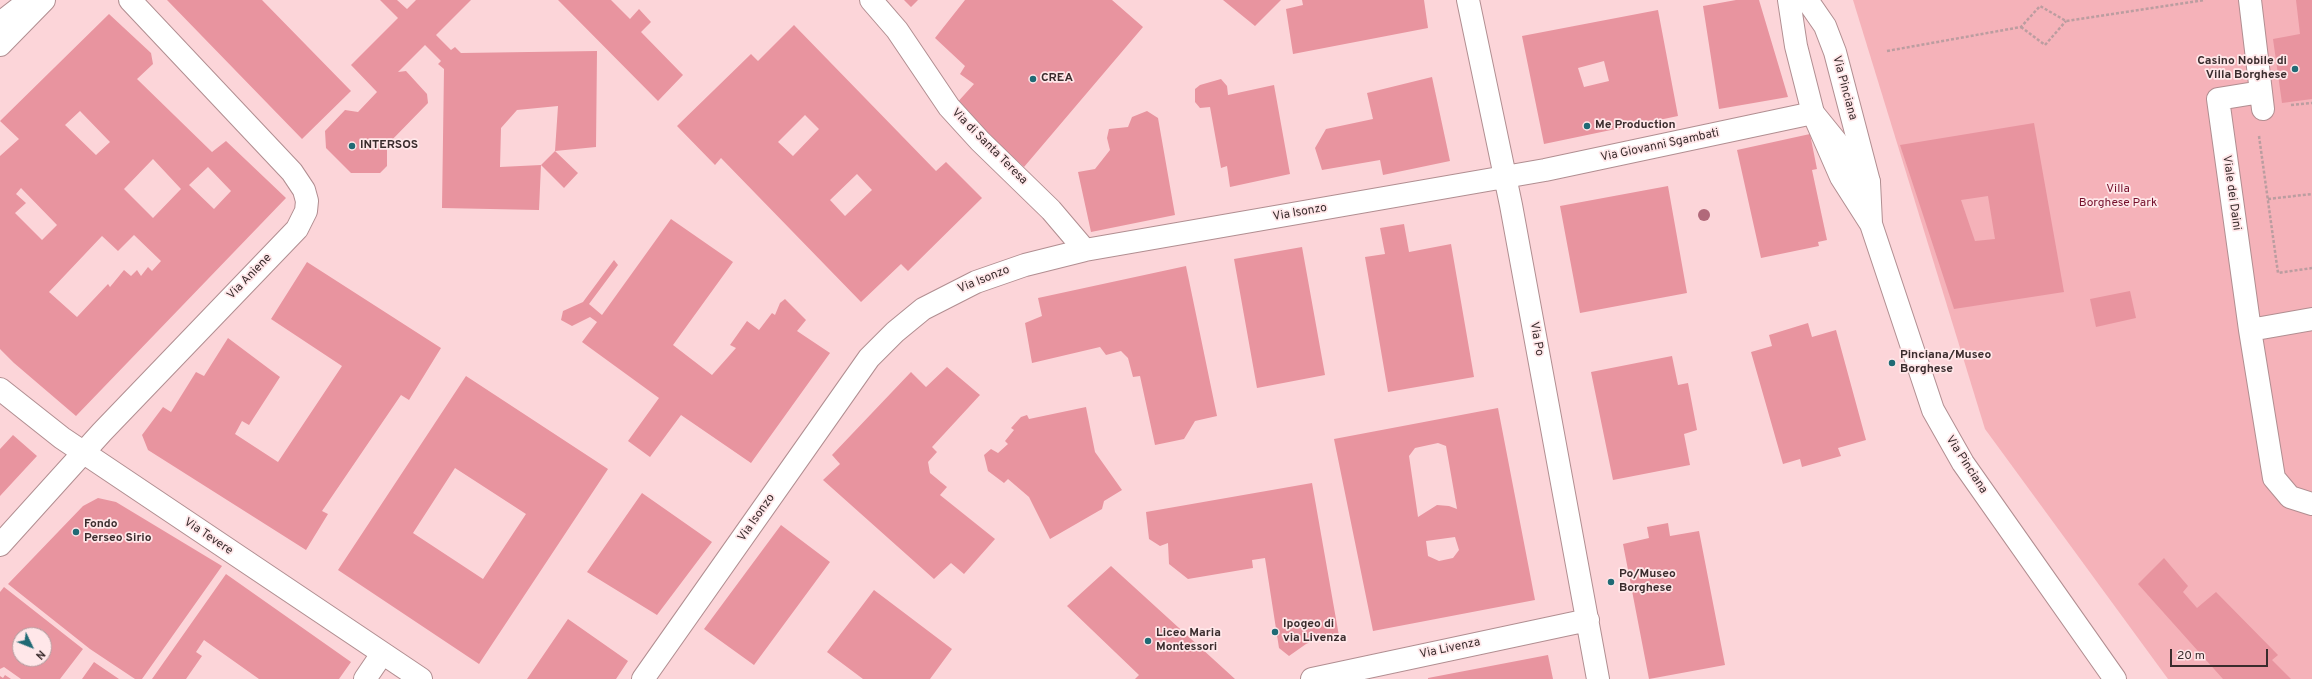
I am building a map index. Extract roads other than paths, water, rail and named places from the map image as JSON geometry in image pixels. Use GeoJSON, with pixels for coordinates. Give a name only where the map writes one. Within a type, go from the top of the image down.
{"type":"FeatureCollection","features":[{"type":"Feature","properties":{"kind":"street"},"geometry":{"type":"LineString","coordinates":[[0,24],[30,0]]}},
{"type":"Feature","properties":{"kind":"street"},"geometry":{"type":"LineString","coordinates":[[0,45],[44,0]]}},
{"type":"Feature","properties":{"kind":"street","name":"Via Aniene"},"geometry":{"type":"LineString","coordinates":[[0,545],[84,452],[297,229],[306,211],[307,201],[304,190],[292,172],[130,0]]}},
{"type":"Feature","properties":{"kind":"street","name":"Via di Santa Teresa"},"geometry":{"type":"LineString","coordinates":[[871,0],[897,30],[949,107],[980,141],[1051,210],[1085,250]]}},
{"type":"Feature","properties":{"kind":"street","name":"Via Po"},"geometry":{"type":"LineString","coordinates":[[1468,0],[1506,177],[1598,679]]}},
{"type":"Feature","properties":{"kind":"street","name":"Via Pinciana"},"geometry":{"type":"LineString","coordinates":[[1789,0],[1796,46],[1813,113],[1841,177],[1871,224],[1928,399],[1942,428],[1963,463],[2115,679]]}},
{"type":"Feature","properties":{"kind":"street","name":"Via Pinciana"},"geometry":{"type":"LineString","coordinates":[[1807,0],[1825,26],[1835,52],[1869,182],[1871,224]]}},
{"type":"Feature","properties":{"kind":"street","name":"Viale dei Daini"},"geometry":{"type":"LineString","coordinates":[[2250,0],[2262,101],[2218,99],[2250,330],[2274,478],[2290,497],[2312,504]]}},
{"type":"Feature","properties":{"kind":"street","name":"Via Giovanni Sgambati"},"geometry":{"type":"LineString","coordinates":[[1506,177],[1813,113]]}},
{"type":"Feature","properties":{"kind":"street","name":"Via Pinciana"},"geometry":{"type":"LineString","coordinates":[[1813,113],[1869,182]]}},
{"type":"Feature","properties":{"kind":"street","name":"Via Isonzo"},"geometry":{"type":"LineString","coordinates":[[643,679],[856,376],[882,344],[923,310],[956,290],[997,273],[1085,250],[1506,177]]}},
{"type":"Feature","properties":{"kind":"street"},"geometry":{"type":"LineString","coordinates":[[2250,330],[2312,319]]}},
{"type":"Feature","properties":{"kind":"street","name":"Via Tevere"},"geometry":{"type":"LineString","coordinates":[[0,389],[62,438],[421,679]]}},
{"type":"Feature","properties":{"kind":"street","name":"Via Livenza"},"geometry":{"type":"LineString","coordinates":[[1312,679],[1588,620]]}},
{"type":"Feature","properties":{"kind":"street"},"geometry":{"type":"LineString","coordinates":[[365,679],[382,654]]}},
{"type":"Feature","properties":{"kind":"place","name":"Casino Nobile di Villa Borghese"},"geometry":{"type":"Point","coordinates":[2295,69]}},
{"type":"Feature","properties":{"kind":"place","name":"CREA"},"geometry":{"type":"Point","coordinates":[1033,79]}},
{"type":"Feature","properties":{"kind":"place","name":"Me Production"},"geometry":{"type":"Point","coordinates":[1587,126]}},
{"type":"Feature","properties":{"kind":"place","name":"INTERSOS"},"geometry":{"type":"Point","coordinates":[352,146]}},
{"type":"Feature","properties":{"kind":"place","name":"Pinciana/Museo Borghese"},"geometry":{"type":"Point","coordinates":[1892,363]}},
{"type":"Feature","properties":{"kind":"place","name":"Fondo Perseo Sirio"},"geometry":{"type":"Point","coordinates":[76,532]}},
{"type":"Feature","properties":{"kind":"place","name":"Po/Museo Borghese"},"geometry":{"type":"Point","coordinates":[1611,582]}},
{"type":"Feature","properties":{"kind":"place","name":"Ipogeo di via Livenza"},"geometry":{"type":"Point","coordinates":[1275,632]}},
{"type":"Feature","properties":{"kind":"place","name":"Liceo Maria Montessori"},"geometry":{"type":"Point","coordinates":[1148,641]}},
{"type":"Feature","properties":{"kind":"park label","name":"Villa Borghese Park"},"geometry":{"type":"Point","coordinates":[2118,197]}}]}
